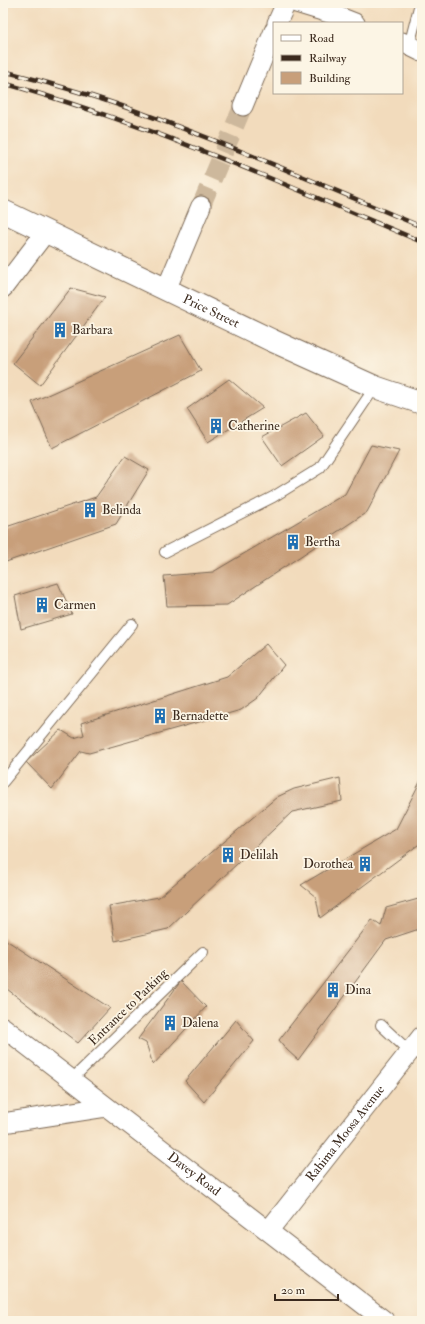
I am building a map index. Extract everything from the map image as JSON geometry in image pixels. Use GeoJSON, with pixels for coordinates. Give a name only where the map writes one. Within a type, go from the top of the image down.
{"type":"FeatureCollection","features":[{"type":"Feature","properties":{"kind":"street"},"geometry":{"type":"LineString","coordinates":[[277,22],[286,3]]}},
{"type":"Feature","properties":{"kind":"street"},"geometry":{"type":"LineString","coordinates":[[296,3],[352,22]]}},
{"type":"Feature","properties":{"kind":"street"},"geometry":{"type":"LineString","coordinates":[[243,106],[273,33]]}},
{"type":"Feature","properties":{"kind":"street"},"geometry":{"type":"LineString","coordinates":[[166,290],[201,206]]}},
{"type":"Feature","properties":{"kind":"street","name":"Price Street"},"geometry":{"type":"LineString","coordinates":[[3,211],[271,340],[375,386],[422,403]]}},
{"type":"Feature","properties":{"kind":"street"},"geometry":{"type":"LineString","coordinates":[[3,288],[42,237],[44,231]]}},
{"type":"Feature","properties":{"kind":"street","name":"Davey Road"},"geometry":{"type":"LineString","coordinates":[[3,1027],[269,1230],[385,1321]]}},
{"type":"Feature","properties":{"kind":"street","name":"Rahima Moosa Avenue"},"geometry":{"type":"LineString","coordinates":[[269,1230],[422,1036]]}},
{"type":"Feature","properties":{"kind":"street"},"geometry":{"type":"LineString","coordinates":[[3,1123],[106,1107]]}},
{"type":"Feature","properties":{"kind":"lane"},"geometry":{"type":"LineString","coordinates":[[411,47],[420,3]]}},
{"type":"Feature","properties":{"kind":"lane"},"geometry":{"type":"LineString","coordinates":[[165,552],[273,497],[320,468],[375,386]]}},
{"type":"Feature","properties":{"kind":"lane"},"geometry":{"type":"LineString","coordinates":[[3,782],[132,624]]}},
{"type":"Feature","properties":{"kind":"lane","name":"Entrance to Parking"},"geometry":{"type":"LineString","coordinates":[[71,1080],[203,952]]}},
{"type":"Feature","properties":{"kind":"lane"},"geometry":{"type":"LineString","coordinates":[[380,1026],[410,1052]]}},
{"type":"Feature","properties":{"kind":"building","name":"Barbara"},"geometry":{"type":"Polygon","coordinates":[[[71,288],[105,297],[40,385],[13,363],[71,288]]]}},
{"type":"Feature","properties":{"kind":"building"},"geometry":{"type":"Polygon","coordinates":[[[180,335],[201,371],[52,448],[32,402],[180,335]]]}},
{"type":"Feature","properties":{"kind":"building","name":"Catherine"},"geometry":{"type":"Polygon","coordinates":[[[229,379],[263,408],[208,442],[187,409],[229,379]]]}},
{"type":"Feature","properties":{"kind":"building"},"geometry":{"type":"Polygon","coordinates":[[[306,413],[324,436],[282,466],[262,437],[306,413]]]}},
{"type":"Feature","properties":{"kind":"building","name":"Bertha"},"geometry":{"type":"Polygon","coordinates":[[[371,445],[399,451],[367,512],[227,605],[167,606],[164,576],[213,572],[345,494],[371,445]]]}},
{"type":"Feature","properties":{"kind":"building","name":"Belinda"},"geometry":{"type":"Polygon","coordinates":[[[125,456],[149,470],[116,524],[3,563],[3,528],[96,497],[125,456]]]}},
{"type":"Feature","properties":{"kind":"building","name":"Carmen"},"geometry":{"type":"Polygon","coordinates":[[[58,583],[72,614],[21,629],[15,596],[58,583]]]}},
{"type":"Feature","properties":{"kind":"building","name":"Bernadette"},"geometry":{"type":"Polygon","coordinates":[[[266,644],[284,665],[258,698],[241,710],[89,753],[81,751],[52,789],[26,762],[61,730],[74,738],[84,735],[81,723],[227,677],[266,644]]]}},
{"type":"Feature","properties":{"kind":"building","name":"Delilah"},"geometry":{"type":"Polygon","coordinates":[[[340,778],[342,801],[292,812],[168,929],[115,941],[109,906],[159,897],[277,797],[294,789],[340,778]]]}},
{"type":"Feature","properties":{"kind":"building","name":"Dorothea"},"geometry":{"type":"Polygon","coordinates":[[[422,778],[422,842],[320,918],[316,897],[301,885],[396,829],[422,778]]]}},
{"type":"Feature","properties":{"kind":"building","name":"Dina"},"geometry":{"type":"Polygon","coordinates":[[[422,898],[422,928],[386,940],[298,1060],[279,1040],[372,920],[381,926],[386,908],[422,898]]]}},
{"type":"Feature","properties":{"kind":"building"},"geometry":{"type":"Polygon","coordinates":[[[3,938],[110,1008],[78,1043],[3,986],[3,938]]]}},
{"type":"Feature","properties":{"kind":"building","name":"Dalena"},"geometry":{"type":"Polygon","coordinates":[[[181,981],[206,1007],[153,1065],[146,1043],[138,1039],[181,981]]]}},
{"type":"Feature","properties":{"kind":"building"},"geometry":{"type":"Polygon","coordinates":[[[236,1020],[254,1041],[204,1102],[185,1081],[236,1020]]]}},
{"type":"Feature","properties":{"kind":"tunnel"},"geometry":{"type":"LineString","coordinates":[[201,206],[243,106]]}},
{"type":"Feature","properties":{"kind":"railway"},"geometry":{"type":"LineString","coordinates":[[3,71],[119,105],[196,133],[422,227]]}},
{"type":"Feature","properties":{"kind":"railway"},"geometry":{"type":"LineString","coordinates":[[3,83],[110,117],[215,156],[422,242]]}},
{"type":"Feature","properties":{"kind":"place","name":"Barbara"},"geometry":{"type":"Point","coordinates":[60,330]}},
{"type":"Feature","properties":{"kind":"place","name":"Catherine"},"geometry":{"type":"Point","coordinates":[216,426]}},
{"type":"Feature","properties":{"kind":"place","name":"Belinda"},"geometry":{"type":"Point","coordinates":[90,510]}},
{"type":"Feature","properties":{"kind":"place","name":"Bertha"},"geometry":{"type":"Point","coordinates":[293,542]}},
{"type":"Feature","properties":{"kind":"place","name":"Carmen"},"geometry":{"type":"Point","coordinates":[42,605]}},
{"type":"Feature","properties":{"kind":"place","name":"Bernadette"},"geometry":{"type":"Point","coordinates":[160,716]}},
{"type":"Feature","properties":{"kind":"place","name":"Delilah"},"geometry":{"type":"Point","coordinates":[228,855]}},
{"type":"Feature","properties":{"kind":"place","name":"Dorothea"},"geometry":{"type":"Point","coordinates":[365,864]}},
{"type":"Feature","properties":{"kind":"place","name":"Dina"},"geometry":{"type":"Point","coordinates":[333,990]}},
{"type":"Feature","properties":{"kind":"place","name":"Dalena"},"geometry":{"type":"Point","coordinates":[170,1023]}}]}
